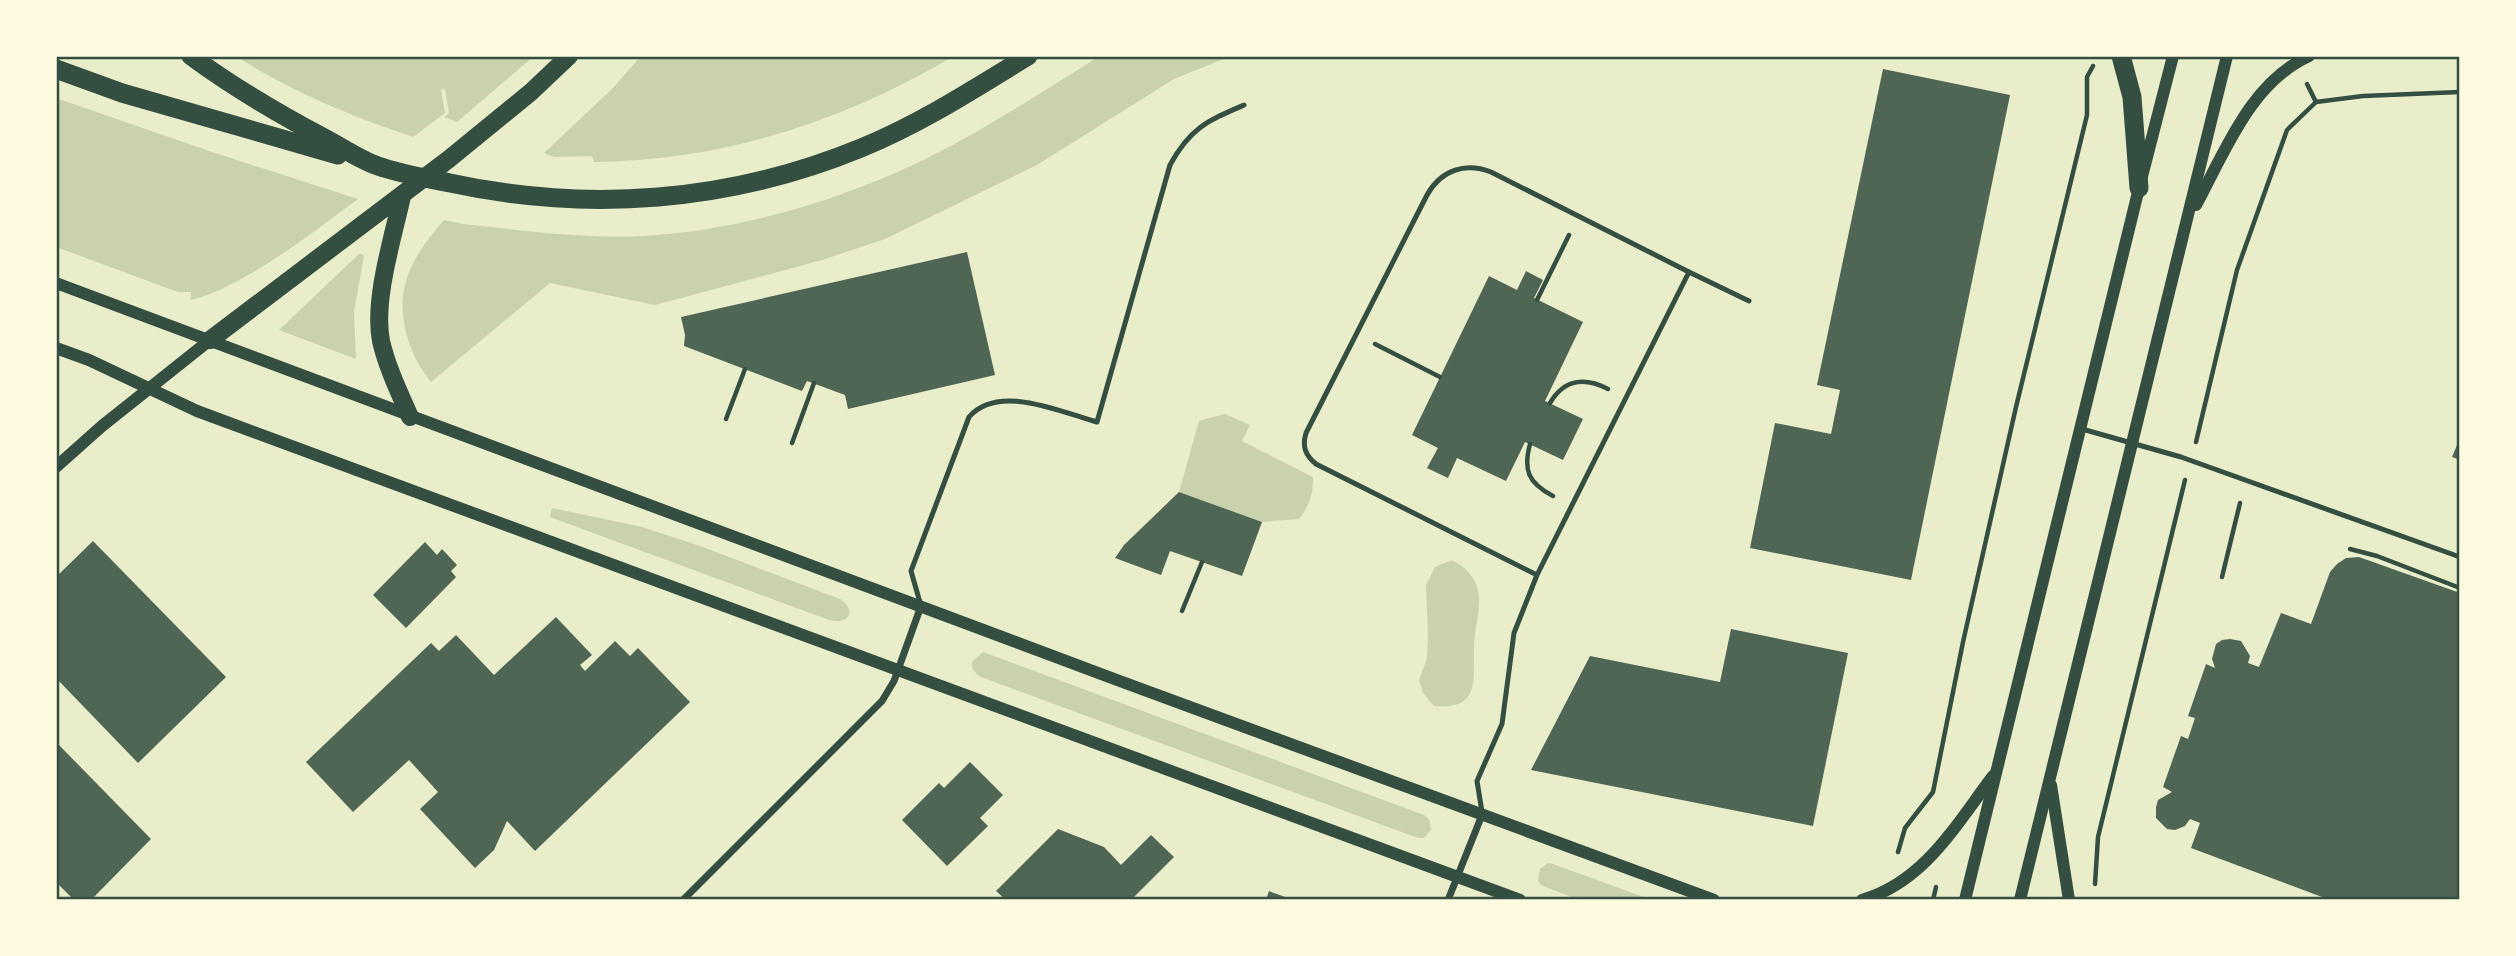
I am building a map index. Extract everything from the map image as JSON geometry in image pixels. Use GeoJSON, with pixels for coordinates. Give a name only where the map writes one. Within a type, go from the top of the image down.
{"type":"FeatureCollection","features":[{"type":"Feature","properties":{"kind":"highway"},"geometry":{"type":"LineString","coordinates":[[191,56],[273,111],[376,165]]}},
{"type":"Feature","properties":{"kind":"highway"},"geometry":{"type":"LineString","coordinates":[[56,69],[122,93],[376,165],[503,194],[551,199],[642,199],[721,188],[800,170],[842,156],[901,130],[946,106],[1028,56]]}},
{"type":"Feature","properties":{"kind":"highway"},"geometry":{"type":"LineString","coordinates":[[2121,56],[2133,97],[2139,188]]}},
{"type":"Feature","properties":{"kind":"main road"},"geometry":{"type":"LineString","coordinates":[[211,340],[344,237],[402,196],[499,119],[569,56]]}},
{"type":"Feature","properties":{"kind":"main road"},"geometry":{"type":"LineString","coordinates":[[402,196],[382,282],[379,319],[381,340],[391,374],[410,417]]}},
{"type":"Feature","properties":{"kind":"street"},"geometry":{"type":"LineString","coordinates":[[1965,900],[2139,188],[2174,56]]}},
{"type":"Feature","properties":{"kind":"street"},"geometry":{"type":"LineString","coordinates":[[2020,900],[2227,56]]}},
{"type":"Feature","properties":{"kind":"street"},"geometry":{"type":"LineString","coordinates":[[2188,221],[2248,111],[2264,89],[2281,72],[2309,56]]}},
{"type":"Feature","properties":{"kind":"street"},"geometry":{"type":"LineString","coordinates":[[56,283],[410,417],[1714,900]]}},
{"type":"Feature","properties":{"kind":"street"},"geometry":{"type":"LineString","coordinates":[[56,467],[149,388],[211,340]]}},
{"type":"Feature","properties":{"kind":"street"},"geometry":{"type":"LineString","coordinates":[[56,348],[197,411],[1520,900]]}},
{"type":"Feature","properties":{"kind":"street"},"geometry":{"type":"LineString","coordinates":[[683,900],[882,701],[898,670],[921,606]]}},
{"type":"Feature","properties":{"kind":"street"},"geometry":{"type":"LineString","coordinates":[[1861,900],[1894,887],[1921,866],[1997,770]]}},
{"type":"Feature","properties":{"kind":"street"},"geometry":{"type":"LineString","coordinates":[[2050,777],[2069,900]]}},
{"type":"Feature","properties":{"kind":"street"},"geometry":{"type":"LineString","coordinates":[[1448,900],[1482,815]]}},
{"type":"Feature","properties":{"kind":"lane"},"geometry":{"type":"LineString","coordinates":[[921,606],[911,571],[969,417],[990,403],[1007,400],[1027,402],[1097,422],[1170,165],[1187,137],[1194,131],[1216,117],[1244,105]]}},
{"type":"Feature","properties":{"kind":"lane"},"geometry":{"type":"LineString","coordinates":[[1537,575],[1316,464],[1306,454],[1304,439],[1427,195],[1439,178],[1455,169],[1483,169],[1749,301]]}},
{"type":"Feature","properties":{"kind":"lane"},"geometry":{"type":"LineString","coordinates":[[1482,815],[1477,781],[1502,724],[1514,633],[1537,575],[1689,272]]}},
{"type":"Feature","properties":{"kind":"lane"},"geometry":{"type":"LineString","coordinates":[[2082,429],[2132,442],[2243,478],[2460,557]]}},
{"type":"Feature","properties":{"kind":"path"},"geometry":{"type":"LineString","coordinates":[[1898,856],[1905,828],[1933,792],[1967,621],[2087,116],[2088,72],[2095,64]]}},
{"type":"Feature","properties":{"kind":"path"},"geometry":{"type":"LineString","coordinates":[[2305,80],[2316,102]]}},
{"type":"Feature","properties":{"kind":"path"},"geometry":{"type":"LineString","coordinates":[[2196,440],[2237,270],[2287,130],[2316,102],[2363,96],[2460,92]]}},
{"type":"Feature","properties":{"kind":"path"},"geometry":{"type":"LineString","coordinates":[[1537,300],[1578,216]]}},
{"type":"Feature","properties":{"kind":"path"},"geometry":{"type":"LineString","coordinates":[[1400,358],[1440,377]]}},
{"type":"Feature","properties":{"kind":"path"},"geometry":{"type":"LineString","coordinates":[[726,419],[745,369]]}},
{"type":"Feature","properties":{"kind":"path"},"geometry":{"type":"LineString","coordinates":[[1550,403],[1560,389],[1581,380],[1602,386]]}},
{"type":"Feature","properties":{"kind":"path"},"geometry":{"type":"LineString","coordinates":[[792,443],[814,383]]}},
{"type":"Feature","properties":{"kind":"path"},"geometry":{"type":"LineString","coordinates":[[1530,444],[1526,460],[1527,470],[1532,480],[1547,493]]}},
{"type":"Feature","properties":{"kind":"path"},"geometry":{"type":"LineString","coordinates":[[2095,886],[2098,837],[2184,484]]}},
{"type":"Feature","properties":{"kind":"path"},"geometry":{"type":"LineString","coordinates":[[2222,577],[2239,503]]}},
{"type":"Feature","properties":{"kind":"path"},"geometry":{"type":"LineString","coordinates":[[2350,549],[2377,556],[2460,588]]}},
{"type":"Feature","properties":{"kind":"path"},"geometry":{"type":"LineString","coordinates":[[1182,611],[1202,562]]}},
{"type":"Feature","properties":{"kind":"green space"},"geometry":{"type":"Polygon","coordinates":[[[236,56],[534,56],[457,122],[444,117],[449,113],[445,89],[441,90],[445,113],[413,137],[322,102],[278,81],[236,56]]]}},
{"type":"Feature","properties":{"kind":"green space"},"geometry":{"type":"Polygon","coordinates":[[[641,56],[954,56],[869,100],[825,118],[736,145],[642,160],[594,162],[592,156],[554,157],[544,153],[613,88],[641,56]]]}},
{"type":"Feature","properties":{"kind":"green space"},"geometry":{"type":"Polygon","coordinates":[[[1100,56],[1231,56],[1174,79],[1037,165],[885,239],[822,260],[655,305],[550,283],[431,382],[411,349],[403,310],[407,276],[415,259],[444,220],[552,233],[620,237],[713,228],[783,213],[851,191],[917,163],[987,126],[1100,56]]]}},
{"type":"Feature","properties":{"kind":"green space"},"geometry":{"type":"Polygon","coordinates":[[[56,98],[358,199],[255,271],[211,294],[191,300],[191,292],[178,292],[56,247],[56,98]]]}},
{"type":"Feature","properties":{"kind":"green space"},"geometry":{"type":"Polygon","coordinates":[[[360,253],[364,256],[354,311],[356,359],[279,330],[360,253]]]}},
{"type":"Feature","properties":{"kind":"green space"},"geometry":{"type":"Polygon","coordinates":[[[1225,414],[1250,425],[1242,441],[1313,477],[1310,499],[1299,519],[1262,522],[1179,492],[1199,421],[1225,414]]]}},
{"type":"Feature","properties":{"kind":"green space"},"geometry":{"type":"Polygon","coordinates":[[[552,508],[642,527],[700,546],[840,599],[849,608],[848,616],[841,621],[829,620],[550,517],[552,508]]]}},
{"type":"Feature","properties":{"kind":"green space"},"geometry":{"type":"Polygon","coordinates":[[[1452,560],[1465,569],[1478,588],[1479,609],[1473,681],[1465,700],[1450,706],[1434,706],[1423,693],[1419,680],[1427,658],[1426,585],[1435,567],[1452,560]]]}},
{"type":"Feature","properties":{"kind":"green space"},"geometry":{"type":"Polygon","coordinates":[[[983,652],[1424,815],[1429,819],[1431,830],[1424,838],[1418,838],[981,677],[974,671],[972,662],[983,652]]]}},
{"type":"Feature","properties":{"kind":"green space"},"geometry":{"type":"Polygon","coordinates":[[[1548,863],[1652,900],[1579,900],[1541,885],[1538,881],[1540,869],[1548,863]]]}},
{"type":"Feature","properties":{"kind":"building"},"geometry":{"type":"Polygon","coordinates":[[[1883,69],[2010,95],[1911,580],[1750,548],[1775,423],[1831,434],[1840,390],[1817,385],[1883,69]]]}},
{"type":"Feature","properties":{"kind":"building"},"geometry":{"type":"Polygon","coordinates":[[[967,252],[995,375],[848,409],[845,395],[807,381],[802,391],[684,346],[685,335],[681,317],[967,252]]]}},
{"type":"Feature","properties":{"kind":"building"},"geometry":{"type":"Polygon","coordinates":[[[1526,271],[1543,280],[1534,298],[1583,322],[1545,401],[1583,419],[1563,460],[1525,442],[1506,481],[1457,458],[1448,478],[1427,468],[1438,448],[1412,435],[1489,276],[1517,290],[1526,271]]]}},
{"type":"Feature","properties":{"kind":"building"},"geometry":{"type":"Polygon","coordinates":[[[2460,438],[2460,460],[2452,457],[2460,438]]]}},
{"type":"Feature","properties":{"kind":"building"},"geometry":{"type":"Polygon","coordinates":[[[1179,492],[1262,522],[1242,576],[1170,551],[1161,575],[1115,558],[1124,545],[1179,492]]]}},
{"type":"Feature","properties":{"kind":"building"},"geometry":{"type":"Polygon","coordinates":[[[93,541],[226,677],[138,763],[56,678],[56,577],[93,541]]]}},
{"type":"Feature","properties":{"kind":"building"},"geometry":{"type":"Polygon","coordinates":[[[425,542],[437,555],[442,549],[457,565],[451,571],[456,577],[406,628],[373,595],[425,542]]]}},
{"type":"Feature","properties":{"kind":"building"},"geometry":{"type":"Polygon","coordinates":[[[2359,557],[2460,593],[2460,900],[2330,900],[2191,848],[2200,823],[2190,819],[2185,826],[2175,830],[2167,829],[2156,818],[2158,800],[2172,792],[2163,787],[2181,736],[2188,739],[2195,718],[2188,716],[2206,664],[2215,668],[2212,659],[2216,644],[2230,639],[2241,641],[2250,656],[2248,663],[2259,667],[2281,613],[2311,624],[2330,572],[2346,558],[2359,557]]]}},
{"type":"Feature","properties":{"kind":"building"},"geometry":{"type":"Polygon","coordinates":[[[556,617],[592,655],[580,665],[585,671],[615,641],[630,656],[638,648],[690,702],[535,851],[507,821],[494,850],[475,868],[420,809],[438,792],[409,760],[353,812],[306,762],[431,643],[439,651],[456,635],[494,675],[556,617]]]}},
{"type":"Feature","properties":{"kind":"building"},"geometry":{"type":"Polygon","coordinates":[[[1731,629],[1848,653],[1813,826],[1531,770],[1590,656],[1720,682],[1731,629]]]}},
{"type":"Feature","properties":{"kind":"building"},"geometry":{"type":"Polygon","coordinates":[[[56,742],[151,839],[91,900],[74,900],[56,882],[56,742]]]}},
{"type":"Feature","properties":{"kind":"building"},"geometry":{"type":"Polygon","coordinates":[[[970,762],[1003,795],[980,818],[988,826],[947,866],[902,820],[939,783],[944,788],[970,762]]]}},
{"type":"Feature","properties":{"kind":"building"},"geometry":{"type":"Polygon","coordinates":[[[1058,829],[1104,847],[1121,865],[1151,835],[1174,857],[1131,900],[1006,900],[996,891],[1058,829]]]}},
{"type":"Feature","properties":{"kind":"building"},"geometry":{"type":"Polygon","coordinates":[[[1269,891],[1293,900],[1266,900],[1269,891]]]}}]}
